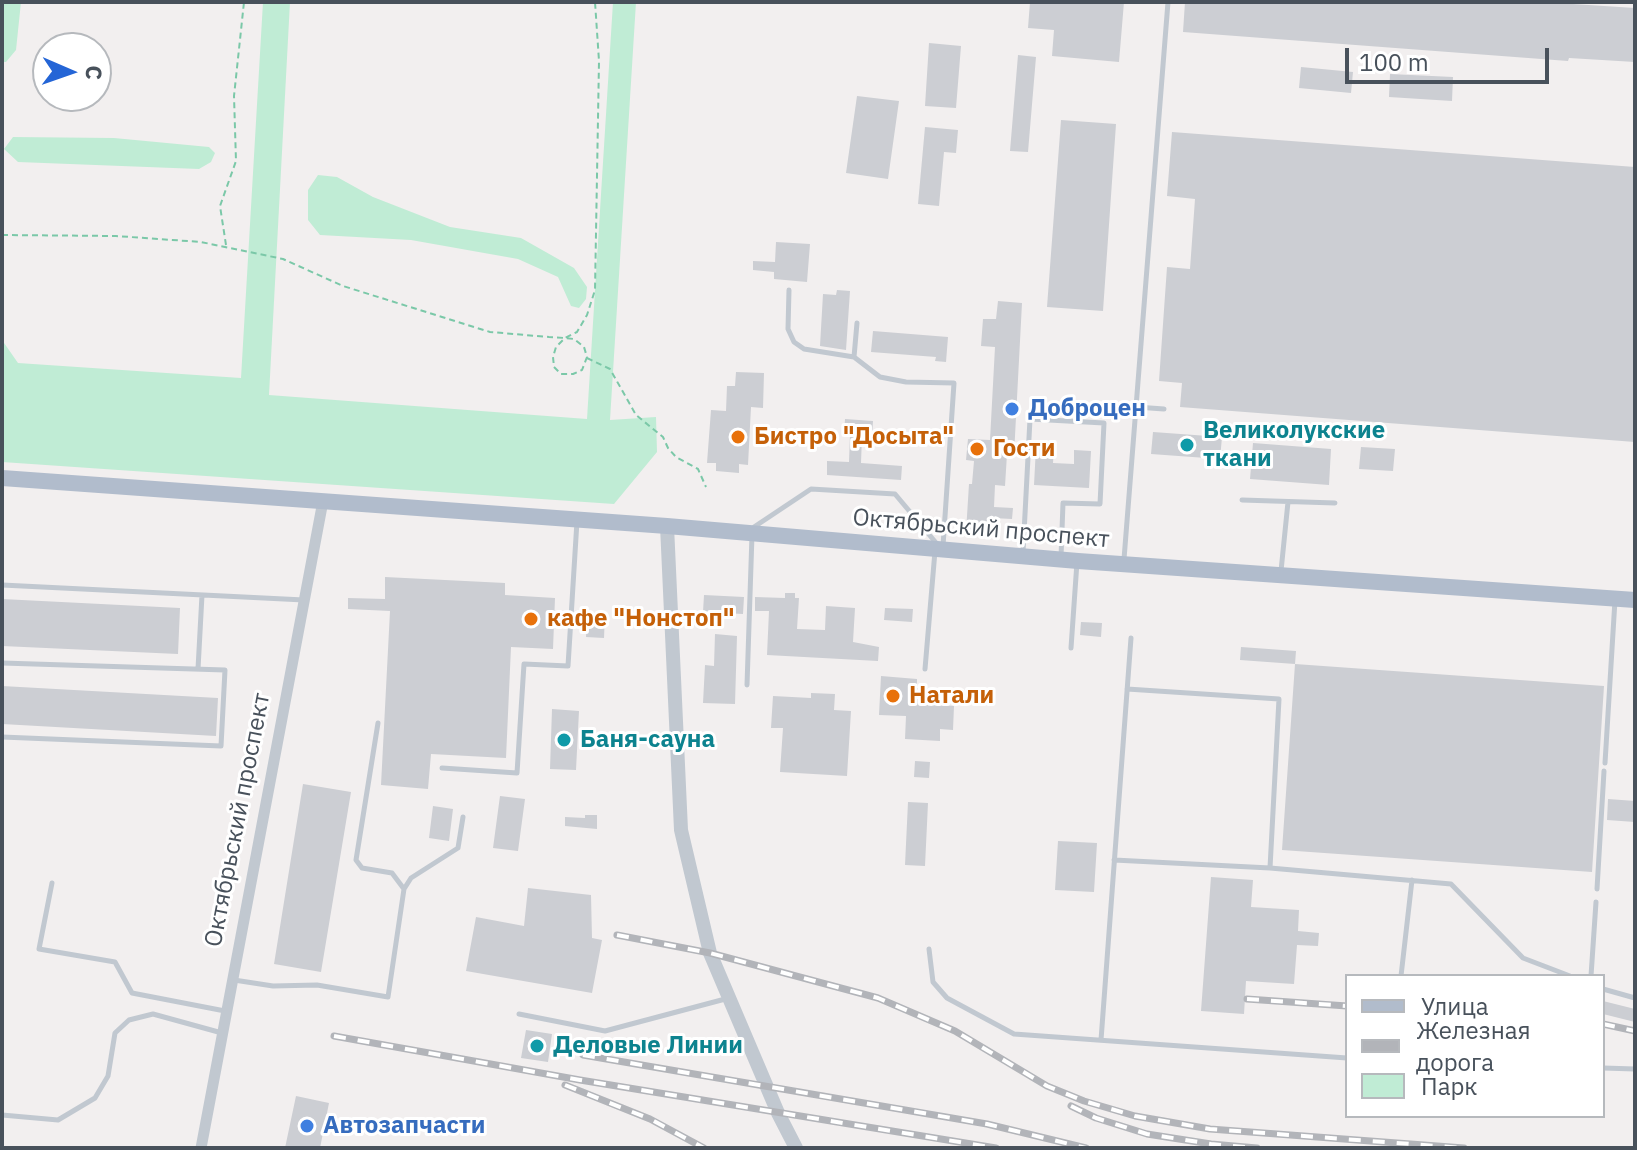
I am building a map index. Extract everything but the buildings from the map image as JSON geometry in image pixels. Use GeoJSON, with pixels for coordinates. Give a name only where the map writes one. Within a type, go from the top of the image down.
{"type":"FeatureCollection","features":[{"type":"Feature","properties":{"kind":"main road","name":"Октябрьский проспект"},"geometry":{"type":"LineString","coordinates":[[2,478],[667,526],[1069,561],[1635,600]]}},
{"type":"Feature","properties":{"kind":"street","name":"Октябрьский проспект"},"geometry":{"type":"LineString","coordinates":[[201,1148],[323,501]]}},
{"type":"Feature","properties":{"kind":"street"},"geometry":{"type":"LineString","coordinates":[[667,526],[681,830],[710,953],[796,1148]]}},
{"type":"Feature","properties":{"kind":"lane"},"geometry":{"type":"LineString","coordinates":[[1124,565],[1168,2]]}},
{"type":"Feature","properties":{"kind":"lane"},"geometry":{"type":"LineString","coordinates":[[789,290],[788,329],[794,342],[804,349],[854,357],[880,377],[906,382],[954,383],[925,669]]}},
{"type":"Feature","properties":{"kind":"lane"},"geometry":{"type":"LineString","coordinates":[[854,357],[857,323]]}},
{"type":"Feature","properties":{"kind":"lane"},"geometry":{"type":"LineString","coordinates":[[1136,407],[1164,409]]}},
{"type":"Feature","properties":{"kind":"lane"},"geometry":{"type":"LineString","coordinates":[[1023,557],[1030,419],[1104,423],[1100,504],[1063,503],[1069,561],[1071,648]]}},
{"type":"Feature","properties":{"kind":"lane"},"geometry":{"type":"LineString","coordinates":[[747,685],[749,534],[811,489],[895,494],[939,550]]}},
{"type":"Feature","properties":{"kind":"lane"},"geometry":{"type":"LineString","coordinates":[[1242,500],[1335,503]]}},
{"type":"Feature","properties":{"kind":"lane"},"geometry":{"type":"LineString","coordinates":[[1280,576],[1288,502]]}},
{"type":"Feature","properties":{"kind":"lane"},"geometry":{"type":"LineString","coordinates":[[442,768],[517,773],[524,664],[568,666],[577,520]]}},
{"type":"Feature","properties":{"kind":"lane"},"geometry":{"type":"LineString","coordinates":[[2,585],[305,600]]}},
{"type":"Feature","properties":{"kind":"lane"},"geometry":{"type":"LineString","coordinates":[[198,669],[202,595]]}},
{"type":"Feature","properties":{"kind":"lane"},"geometry":{"type":"LineString","coordinates":[[1605,763],[1615,599]]}},
{"type":"Feature","properties":{"kind":"lane"},"geometry":{"type":"LineString","coordinates":[[1101,1040],[1131,638]]}},
{"type":"Feature","properties":{"kind":"lane"},"geometry":{"type":"LineString","coordinates":[[2,663],[225,670],[221,746],[2,737]]}},
{"type":"Feature","properties":{"kind":"lane"},"geometry":{"type":"LineString","coordinates":[[1127,689],[1279,699],[1270,868]]}},
{"type":"Feature","properties":{"kind":"lane"},"geometry":{"type":"LineString","coordinates":[[378,723],[356,860],[362,868],[392,873],[404,889]]}},
{"type":"Feature","properties":{"kind":"lane"},"geometry":{"type":"LineString","coordinates":[[1597,889],[1604,771]]}},
{"type":"Feature","properties":{"kind":"lane"},"geometry":{"type":"LineString","coordinates":[[233,979],[273,986],[317,985],[388,997],[404,889],[411,878],[458,848],[463,817]]}},
{"type":"Feature","properties":{"kind":"lane"},"geometry":{"type":"LineString","coordinates":[[1114,860],[1270,868],[1451,884],[1523,958],[1565,974]]}},
{"type":"Feature","properties":{"kind":"lane"},"geometry":{"type":"LineString","coordinates":[[1401,974],[1412,880]]}},
{"type":"Feature","properties":{"kind":"lane"},"geometry":{"type":"LineString","coordinates":[[52,883],[39,949],[115,962],[132,993],[226,1012]]}},
{"type":"Feature","properties":{"kind":"lane"},"geometry":{"type":"LineString","coordinates":[[1591,974],[1596,902]]}},
{"type":"Feature","properties":{"kind":"lane"},"geometry":{"type":"LineString","coordinates":[[929,949],[933,982],[947,998],[1014,1034],[1345,1058]]}},
{"type":"Feature","properties":{"kind":"lane"},"geometry":{"type":"LineString","coordinates":[[1605,990],[1635,998]]}},
{"type":"Feature","properties":{"kind":"lane"},"geometry":{"type":"LineString","coordinates":[[519,1014],[605,1031],[730,997]]}},
{"type":"Feature","properties":{"kind":"lane"},"geometry":{"type":"LineString","coordinates":[[2,1115],[58,1120],[95,1098],[108,1076],[115,1033],[129,1020],[153,1014],[223,1033]]}},
{"type":"Feature","properties":{"kind":"lane"},"geometry":{"type":"LineString","coordinates":[[1605,1068],[1635,1069]]}},
{"type":"Feature","properties":{"kind":"path"},"geometry":{"type":"LineString","coordinates":[[227,247],[220,206],[236,161],[234,96],[244,2]]}},
{"type":"Feature","properties":{"kind":"path"},"geometry":{"type":"LineString","coordinates":[[2,235],[116,236],[201,242],[283,259],[343,286],[490,332],[565,338],[574,339],[584,347],[587,357],[582,370],[573,374],[561,374],[554,367],[553,357],[556,347],[565,338],[577,332],[587,315],[595,290],[599,61],[595,2]]}},
{"type":"Feature","properties":{"kind":"path"},"geometry":{"type":"LineString","coordinates":[[587,357],[610,369],[636,415],[663,437],[676,457],[698,469],[706,487]]}},
{"type":"Feature","properties":{"kind":"green space"},"geometry":{"type":"Polygon","coordinates":[[[2,2],[21,2],[16,50],[6,62],[2,62],[2,2]]]}},
{"type":"Feature","properties":{"kind":"green space"},"geometry":{"type":"Polygon","coordinates":[[[263,2],[290,2],[269,395],[587,419],[613,2],[636,2],[610,420],[656,417],[657,452],[614,504],[2,462],[2,340],[18,363],[241,378],[263,2]]]}},
{"type":"Feature","properties":{"kind":"green space"},"geometry":{"type":"Polygon","coordinates":[[[13,137],[114,138],[209,147],[215,153],[211,162],[199,169],[18,162],[4,149],[13,137]]]}},
{"type":"Feature","properties":{"kind":"green space"},"geometry":{"type":"Polygon","coordinates":[[[318,175],[337,177],[373,197],[450,227],[521,238],[574,268],[587,287],[586,299],[579,308],[571,306],[558,277],[518,259],[411,240],[320,235],[308,220],[308,190],[318,175]]]}},
{"type":"Feature","properties":{"kind":"railway"},"geometry":{"type":"LineString","coordinates":[[617,935],[710,953],[878,998],[955,1031],[1047,1086],[1135,1116],[1210,1129],[1464,1148]]}},
{"type":"Feature","properties":{"kind":"railway"},"geometry":{"type":"LineString","coordinates":[[1247,999],[1345,1006]]}},
{"type":"Feature","properties":{"kind":"railway"},"geometry":{"type":"LineString","coordinates":[[1605,1024],[1635,1031]]}},
{"type":"Feature","properties":{"kind":"railway"},"geometry":{"type":"LineString","coordinates":[[334,1036],[996,1148]]}},
{"type":"Feature","properties":{"kind":"railway"},"geometry":{"type":"LineString","coordinates":[[583,1055],[987,1124],[1086,1148]]}},
{"type":"Feature","properties":{"kind":"railway"},"geometry":{"type":"LineString","coordinates":[[565,1085],[650,1119],[704,1148]]}},
{"type":"Feature","properties":{"kind":"railway"},"geometry":{"type":"LineString","coordinates":[[1071,1106],[1096,1118],[1147,1134],[1257,1148]]}},
{"type":"Feature","properties":{"kind":"place","name":"Доброцен"},"geometry":{"type":"Point","coordinates":[1012,409]}},
{"type":"Feature","properties":{"kind":"place","name":"Бистро \"Досыта\""},"geometry":{"type":"Point","coordinates":[738,437]}},
{"type":"Feature","properties":{"kind":"place","name":"Великолукские ткани"},"geometry":{"type":"Point","coordinates":[1187,445]}},
{"type":"Feature","properties":{"kind":"place","name":"Гости"},"geometry":{"type":"Point","coordinates":[977,449]}},
{"type":"Feature","properties":{"kind":"place","name":"кафе \"Нонстоп\""},"geometry":{"type":"Point","coordinates":[531,619]}},
{"type":"Feature","properties":{"kind":"place","name":"Натали"},"geometry":{"type":"Point","coordinates":[893,696]}},
{"type":"Feature","properties":{"kind":"place","name":"Баня-сауна"},"geometry":{"type":"Point","coordinates":[564,740]}},
{"type":"Feature","properties":{"kind":"place","name":"Деловые Линии"},"geometry":{"type":"Point","coordinates":[537,1046]}},
{"type":"Feature","properties":{"kind":"place","name":"Автозапчасти"},"geometry":{"type":"Point","coordinates":[307,1126]}}]}
